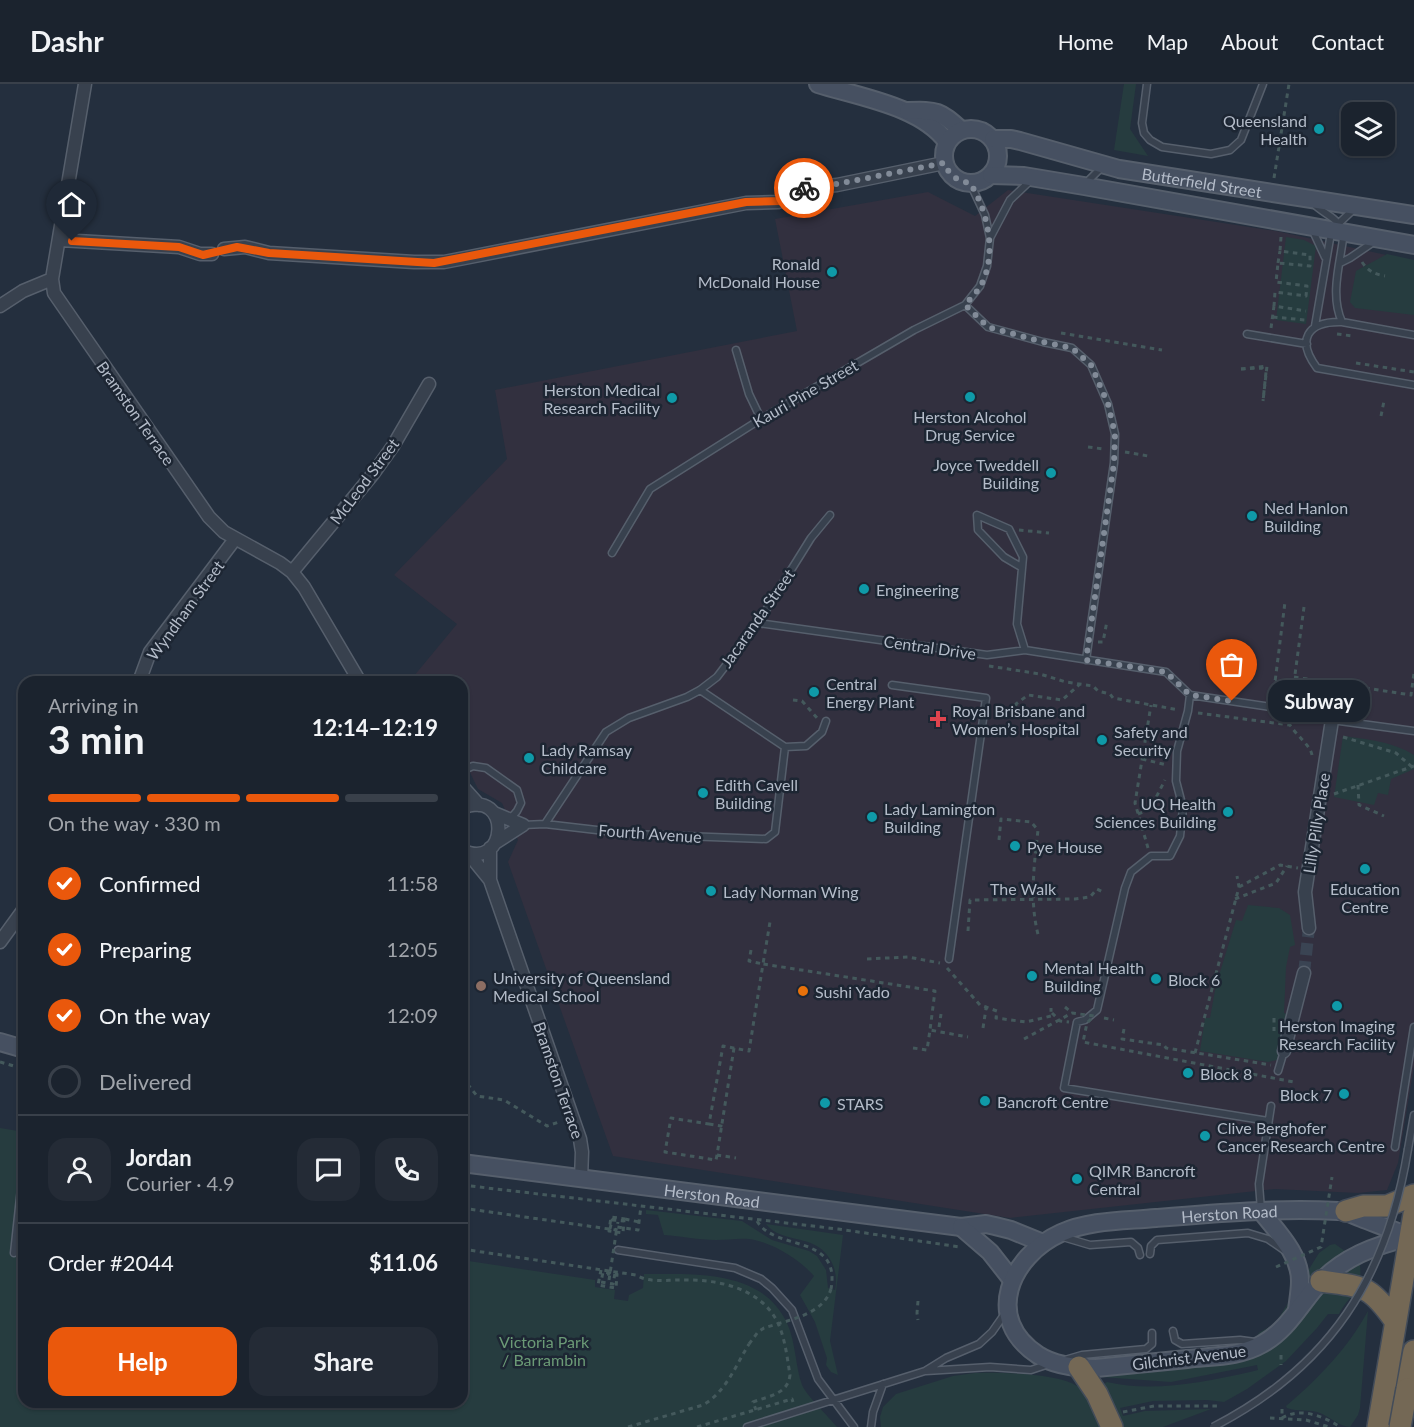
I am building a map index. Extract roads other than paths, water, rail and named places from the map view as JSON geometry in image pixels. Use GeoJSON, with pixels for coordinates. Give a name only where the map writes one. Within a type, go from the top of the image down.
{"type":"FeatureCollection","features":[{"type":"Feature","properties":{"kind":"highway"},"geometry":{"type":"LineString","coordinates":[[1346,1211],[1364,1206],[1387,1206],[1414,1195]]}},
{"type":"Feature","properties":{"kind":"highway"},"geometry":{"type":"LineString","coordinates":[[1378,1427],[1395,1321],[1413,1238],[1414,1214]]}},
{"type":"Feature","properties":{"kind":"highway"},"geometry":{"type":"LineString","coordinates":[[1321,1281],[1367,1290],[1379,1299],[1395,1321]]}},
{"type":"Feature","properties":{"kind":"highway"},"geometry":{"type":"LineString","coordinates":[[1400,1427],[1414,1351]]}},
{"type":"Feature","properties":{"kind":"highway"},"geometry":{"type":"LineString","coordinates":[[1079,1367],[1117,1420]]}},
{"type":"Feature","properties":{"kind":"main road"},"geometry":{"type":"LineString","coordinates":[[818,84],[908,111],[935,128],[947,142]]}},
{"type":"Feature","properties":{"kind":"main road"},"geometry":{"type":"LineString","coordinates":[[908,111],[938,112],[962,130],[978,130],[993,139],[998,151],[998,164],[985,180],[970,183],[957,180],[947,170],[944,163],[947,142],[962,130]]}},
{"type":"Feature","properties":{"kind":"main road","name":"Butterfield Street"},"geometry":{"type":"LineString","coordinates":[[993,139],[1020,141],[1104,165],[1356,207],[1414,214]]}},
{"type":"Feature","properties":{"kind":"main road","name":"Butterfield Street"},"geometry":{"type":"LineString","coordinates":[[991,175],[1034,178],[1084,186],[1338,229],[1414,245]]}},
{"type":"Feature","properties":{"kind":"main road"},"geometry":{"type":"LineString","coordinates":[[0,1042],[18,1047]]}},
{"type":"Feature","properties":{"kind":"main road","name":"Herston Road"},"geometry":{"type":"LineString","coordinates":[[468,1164],[961,1227],[986,1224],[1050,1239]]}},
{"type":"Feature","properties":{"kind":"main road"},"geometry":{"type":"LineString","coordinates":[[1261,1211],[1285,1240],[1299,1271],[1297,1311]]}},
{"type":"Feature","properties":{"kind":"main road","name":"Herston Road"},"geometry":{"type":"LineString","coordinates":[[1008,1310],[1008,1293],[1022,1262],[1050,1239],[1093,1224],[1261,1211],[1346,1211],[1413,1238]]}},
{"type":"Feature","properties":{"kind":"main road"},"geometry":{"type":"LineString","coordinates":[[961,1227],[990,1252],[1012,1280]]}},
{"type":"Feature","properties":{"kind":"main road","name":"Gilchrist Avenue"},"geometry":{"type":"LineString","coordinates":[[1055,1362],[1096,1368],[1247,1351],[1265,1343],[1283,1329],[1321,1281],[1354,1256],[1378,1245],[1413,1238]]}},
{"type":"Feature","properties":{"kind":"main road"},"geometry":{"type":"LineString","coordinates":[[1008,1310],[1012,1323],[1022,1339],[1037,1354],[1055,1362]]}},
{"type":"Feature","properties":{"kind":"street"},"geometry":{"type":"LineString","coordinates":[[0,306],[23,291],[52,279],[85,84]]}},
{"type":"Feature","properties":{"kind":"street"},"geometry":{"type":"LineString","coordinates":[[805,188],[944,163]]}},
{"type":"Feature","properties":{"kind":"street"},"geometry":{"type":"LineString","coordinates":[[224,249],[245,247],[269,253],[444,262],[746,202],[778,202],[790,197]]}},
{"type":"Feature","properties":{"kind":"street"},"geometry":{"type":"LineString","coordinates":[[60,240],[179,247],[203,255],[212,254]]}},
{"type":"Feature","properties":{"kind":"street","name":"Bramston Terrace"},"geometry":{"type":"LineString","coordinates":[[52,279],[57,300],[215,525],[292,572],[304,587],[356,676]]}},
{"type":"Feature","properties":{"kind":"street","name":"McLeod Street"},"geometry":{"type":"LineString","coordinates":[[292,572],[374,474],[429,384]]}},
{"type":"Feature","properties":{"kind":"street","name":"Wyndham Street"},"geometry":{"type":"LineString","coordinates":[[141,676],[150,652],[235,539]]}},
{"type":"Feature","properties":{"kind":"street","name":"Lilly Pilly Place"},"geometry":{"type":"LineString","coordinates":[[1308,928],[1305,892],[1332,720]]}},
{"type":"Feature","properties":{"kind":"street"},"geometry":{"type":"LineString","coordinates":[[468,793],[479,805]]}},
{"type":"Feature","properties":{"kind":"street"},"geometry":{"type":"LineString","coordinates":[[468,806],[479,805]]}},
{"type":"Feature","properties":{"kind":"street","name":"Fourth Avenue"},"geometry":{"type":"LineString","coordinates":[[479,805],[523,825]]}},
{"type":"Feature","properties":{"kind":"street","name":"Bramston Terrace"},"geometry":{"type":"LineString","coordinates":[[490,880],[493,845],[500,828],[494,813]]}},
{"type":"Feature","properties":{"kind":"street"},"geometry":{"type":"LineString","coordinates":[[468,851],[483,852],[523,825]]}},
{"type":"Feature","properties":{"kind":"street","name":"Bramston Terrace"},"geometry":{"type":"LineString","coordinates":[[468,854],[490,880],[578,1133],[582,1152],[581,1179]]}},
{"type":"Feature","properties":{"kind":"street"},"geometry":{"type":"LineString","coordinates":[[0,942],[18,917]]}},
{"type":"Feature","properties":{"kind":"street"},"geometry":{"type":"LineString","coordinates":[[1284,1051],[1304,973]]}},
{"type":"Feature","properties":{"kind":"lane"},"geometry":{"type":"LineString","coordinates":[[1147,84],[1142,123],[1147,137],[1162,147],[1210,154],[1230,150],[1241,140],[1263,84]]}},
{"type":"Feature","properties":{"kind":"lane"},"geometry":{"type":"LineString","coordinates":[[1084,186],[1104,165]]}},
{"type":"Feature","properties":{"kind":"lane"},"geometry":{"type":"LineString","coordinates":[[990,238],[1010,200],[1034,178]]}},
{"type":"Feature","properties":{"kind":"lane"},"geometry":{"type":"LineString","coordinates":[[970,183],[985,215],[990,238]]}},
{"type":"Feature","properties":{"kind":"lane"},"geometry":{"type":"LineString","coordinates":[[790,197],[805,188]]}},
{"type":"Feature","properties":{"kind":"lane"},"geometry":{"type":"LineString","coordinates":[[1309,199],[1338,229],[1340,263],[1335,304],[1342,322]]}},
{"type":"Feature","properties":{"kind":"lane"},"geometry":{"type":"LineString","coordinates":[[1356,207],[1338,229],[1326,258],[1315,326],[1309,333],[1308,357],[1317,368],[1414,385]]}},
{"type":"Feature","properties":{"kind":"lane"},"geometry":{"type":"LineString","coordinates":[[1310,226],[1326,258]]}},
{"type":"Feature","properties":{"kind":"lane","name":"Kauri Pine Street"},"geometry":{"type":"LineString","coordinates":[[612,553],[650,489],[761,418],[914,330],[965,305],[980,286],[987,266],[990,238]]}},
{"type":"Feature","properties":{"kind":"lane"},"geometry":{"type":"LineString","coordinates":[[1340,263],[1377,238]]}},
{"type":"Feature","properties":{"kind":"lane"},"geometry":{"type":"LineString","coordinates":[[212,254],[224,249]]}},
{"type":"Feature","properties":{"kind":"lane"},"geometry":{"type":"LineString","coordinates":[[965,305],[988,327],[1072,348],[1091,365],[1108,404],[1115,434],[1114,463],[1086,660]]}},
{"type":"Feature","properties":{"kind":"lane"},"geometry":{"type":"LineString","coordinates":[[1315,326],[1329,322],[1342,322],[1414,335]]}},
{"type":"Feature","properties":{"kind":"lane"},"geometry":{"type":"LineString","coordinates":[[1246,334],[1307,344]]}},
{"type":"Feature","properties":{"kind":"lane"},"geometry":{"type":"LineString","coordinates":[[736,350],[749,394],[761,418]]}},
{"type":"Feature","properties":{"kind":"lane","name":"Jacaranda Street"},"geometry":{"type":"LineString","coordinates":[[545,824],[606,732],[629,718],[687,697],[717,677],[758,623],[811,538],[830,515]]}},
{"type":"Feature","properties":{"kind":"lane"},"geometry":{"type":"LineString","coordinates":[[1021,567],[1004,557],[978,530],[977,515],[1008,529],[1023,557],[1017,624],[1025,650]]}},
{"type":"Feature","properties":{"kind":"lane","name":"Central Drive"},"geometry":{"type":"LineString","coordinates":[[758,623],[987,656],[1025,650],[1166,672],[1190,695]]}},
{"type":"Feature","properties":{"kind":"lane"},"geometry":{"type":"LineString","coordinates":[[892,685],[986,698],[949,959]]}},
{"type":"Feature","properties":{"kind":"lane"},"geometry":{"type":"LineString","coordinates":[[700,690],[785,747],[806,746],[822,732],[824,722]]}},
{"type":"Feature","properties":{"kind":"lane"},"geometry":{"type":"LineString","coordinates":[[1268,1121],[1064,1088],[1077,1022],[1085,1020],[1097,1010],[1125,888],[1131,872],[1151,855],[1170,855],[1180,837],[1183,808],[1176,781],[1177,751],[1190,695],[1271,707],[1332,720],[1414,731],[1414,722]]}},
{"type":"Feature","properties":{"kind":"lane","name":"Fourth Avenue"},"geometry":{"type":"LineString","coordinates":[[523,825],[545,824],[643,835],[766,839],[775,832],[785,747]]}},
{"type":"Feature","properties":{"kind":"lane"},"geometry":{"type":"LineString","coordinates":[[468,768],[473,766],[486,768],[517,790],[521,803],[509,819]]}},
{"type":"Feature","properties":{"kind":"lane"},"geometry":{"type":"LineString","coordinates":[[1395,1147],[1414,1027]]}},
{"type":"Feature","properties":{"kind":"lane"},"geometry":{"type":"LineString","coordinates":[[1278,1071],[1284,1051]]}},
{"type":"Feature","properties":{"kind":"lane"},"geometry":{"type":"LineString","coordinates":[[1261,1211],[1258,1190],[1270,1106]]}},
{"type":"Feature","properties":{"kind":"lane"},"geometry":{"type":"LineString","coordinates":[[1213,1427],[1256,1402],[1295,1372],[1329,1337],[1358,1297],[1382,1251],[1399,1201],[1414,1115]]}},
{"type":"Feature","properties":{"kind":"lane"},"geometry":{"type":"LineString","coordinates":[[14,1253],[18,1216]]}},
{"type":"Feature","properties":{"kind":"lane"},"geometry":{"type":"LineString","coordinates":[[1150,1254],[1152,1244],[1161,1239],[1248,1233],[1268,1239],[1292,1256]]}},
{"type":"Feature","properties":{"kind":"lane"},"geometry":{"type":"LineString","coordinates":[[1050,1239],[1090,1245],[1131,1242],[1138,1248],[1140,1255]]}},
{"type":"Feature","properties":{"kind":"lane"},"geometry":{"type":"LineString","coordinates":[[618,1250],[735,1268],[761,1279],[792,1310],[818,1379],[854,1427]]}},
{"type":"Feature","properties":{"kind":"lane","name":"Gilchrist Avenue"},"geometry":{"type":"LineString","coordinates":[[925,1371],[946,1358],[979,1344],[992,1332],[1008,1310]]}},
{"type":"Feature","properties":{"kind":"lane"},"geometry":{"type":"LineString","coordinates":[[1173,1331],[1175,1340],[1182,1344],[1240,1340],[1265,1343]]}},
{"type":"Feature","properties":{"kind":"lane"},"geometry":{"type":"LineString","coordinates":[[1055,1362],[1082,1355],[1146,1349],[1152,1344],[1152,1333]]}},
{"type":"Feature","properties":{"kind":"lane","name":"Gilchrist Avenue"},"geometry":{"type":"LineString","coordinates":[[747,1427],[925,1371],[990,1367],[1031,1370],[1055,1362]]}},
{"type":"Feature","properties":{"kind":"lane"},"geometry":{"type":"LineString","coordinates":[[871,1427],[873,1412],[883,1384]]}},
{"type":"Feature","properties":{"kind":"tunnel"},"geometry":{"type":"LineString","coordinates":[[1304,973],[1309,928]]}},
{"type":"Feature","properties":{"kind":"place","name":"Queensland Health"},"geometry":{"type":"Point","coordinates":[1319,129]}},
{"type":"Feature","properties":{"kind":"place","name":"Ronald McDonald House"},"geometry":{"type":"Point","coordinates":[832,272]}},
{"type":"Feature","properties":{"kind":"place","name":"Herston Alcohol Drug Service"},"geometry":{"type":"Point","coordinates":[970,397]}},
{"type":"Feature","properties":{"kind":"place","name":"Herston Medical Research Facility"},"geometry":{"type":"Point","coordinates":[672,398]}},
{"type":"Feature","properties":{"kind":"place","name":"Joyce Tweddell Building"},"geometry":{"type":"Point","coordinates":[1051,473]}},
{"type":"Feature","properties":{"kind":"place","name":"Ned Hanlon Building"},"geometry":{"type":"Point","coordinates":[1252,516]}},
{"type":"Feature","properties":{"kind":"place","name":"Engineering"},"geometry":{"type":"Point","coordinates":[864,589]}},
{"type":"Feature","properties":{"kind":"place","name":"Central Energy Plant"},"geometry":{"type":"Point","coordinates":[814,692]}},
{"type":"Feature","properties":{"kind":"place","name":"Subway"},"geometry":{"type":"Point","coordinates":[1232,701]}},
{"type":"Feature","properties":{"kind":"place","name":"Royal Brisbane and Women’s Hospital"},"geometry":{"type":"Point","coordinates":[938,719]}},
{"type":"Feature","properties":{"kind":"place","name":"Safety and Security"},"geometry":{"type":"Point","coordinates":[1102,740]}},
{"type":"Feature","properties":{"kind":"place","name":"Lady Ramsay Childcare"},"geometry":{"type":"Point","coordinates":[529,758]}},
{"type":"Feature","properties":{"kind":"place","name":"Edith Cavell Building"},"geometry":{"type":"Point","coordinates":[703,793]}},
{"type":"Feature","properties":{"kind":"place","name":"UQ Health Sciences Building"},"geometry":{"type":"Point","coordinates":[1228,812]}},
{"type":"Feature","properties":{"kind":"place","name":"Lady Lamington Building"},"geometry":{"type":"Point","coordinates":[872,817]}},
{"type":"Feature","properties":{"kind":"place","name":"Pye House"},"geometry":{"type":"Point","coordinates":[1015,846]}},
{"type":"Feature","properties":{"kind":"place","name":"Education Centre"},"geometry":{"type":"Point","coordinates":[1365,869]}},
{"type":"Feature","properties":{"kind":"place","name":"Lady Norman Wing"},"geometry":{"type":"Point","coordinates":[711,891]}},
{"type":"Feature","properties":{"kind":"place","name":"Mental Health Building"},"geometry":{"type":"Point","coordinates":[1032,976]}},
{"type":"Feature","properties":{"kind":"place","name":"Block 6"},"geometry":{"type":"Point","coordinates":[1156,979]}},
{"type":"Feature","properties":{"kind":"place","name":"University of Queensland Medical School"},"geometry":{"type":"Point","coordinates":[481,986]}},
{"type":"Feature","properties":{"kind":"place","name":"Sushi Yado"},"geometry":{"type":"Point","coordinates":[803,991]}},
{"type":"Feature","properties":{"kind":"place","name":"Herston Imaging Research Facility"},"geometry":{"type":"Point","coordinates":[1337,1006]}},
{"type":"Feature","properties":{"kind":"place","name":"Block 8"},"geometry":{"type":"Point","coordinates":[1188,1073]}},
{"type":"Feature","properties":{"kind":"place","name":"Block 7"},"geometry":{"type":"Point","coordinates":[1344,1094]}},
{"type":"Feature","properties":{"kind":"place","name":"Bancroft Centre"},"geometry":{"type":"Point","coordinates":[985,1101]}},
{"type":"Feature","properties":{"kind":"place","name":"STARS"},"geometry":{"type":"Point","coordinates":[825,1103]}},
{"type":"Feature","properties":{"kind":"place","name":"Clive Berghofer Cancer Research Centre"},"geometry":{"type":"Point","coordinates":[1205,1136]}},
{"type":"Feature","properties":{"kind":"place","name":"QIMR Bancroft Central"},"geometry":{"type":"Point","coordinates":[1077,1179]}},
{"type":"Feature","properties":{"kind":"park label","name":"Victoria Park / Barrambin"},"geometry":{"type":"Point","coordinates":[544,1350]}}]}
